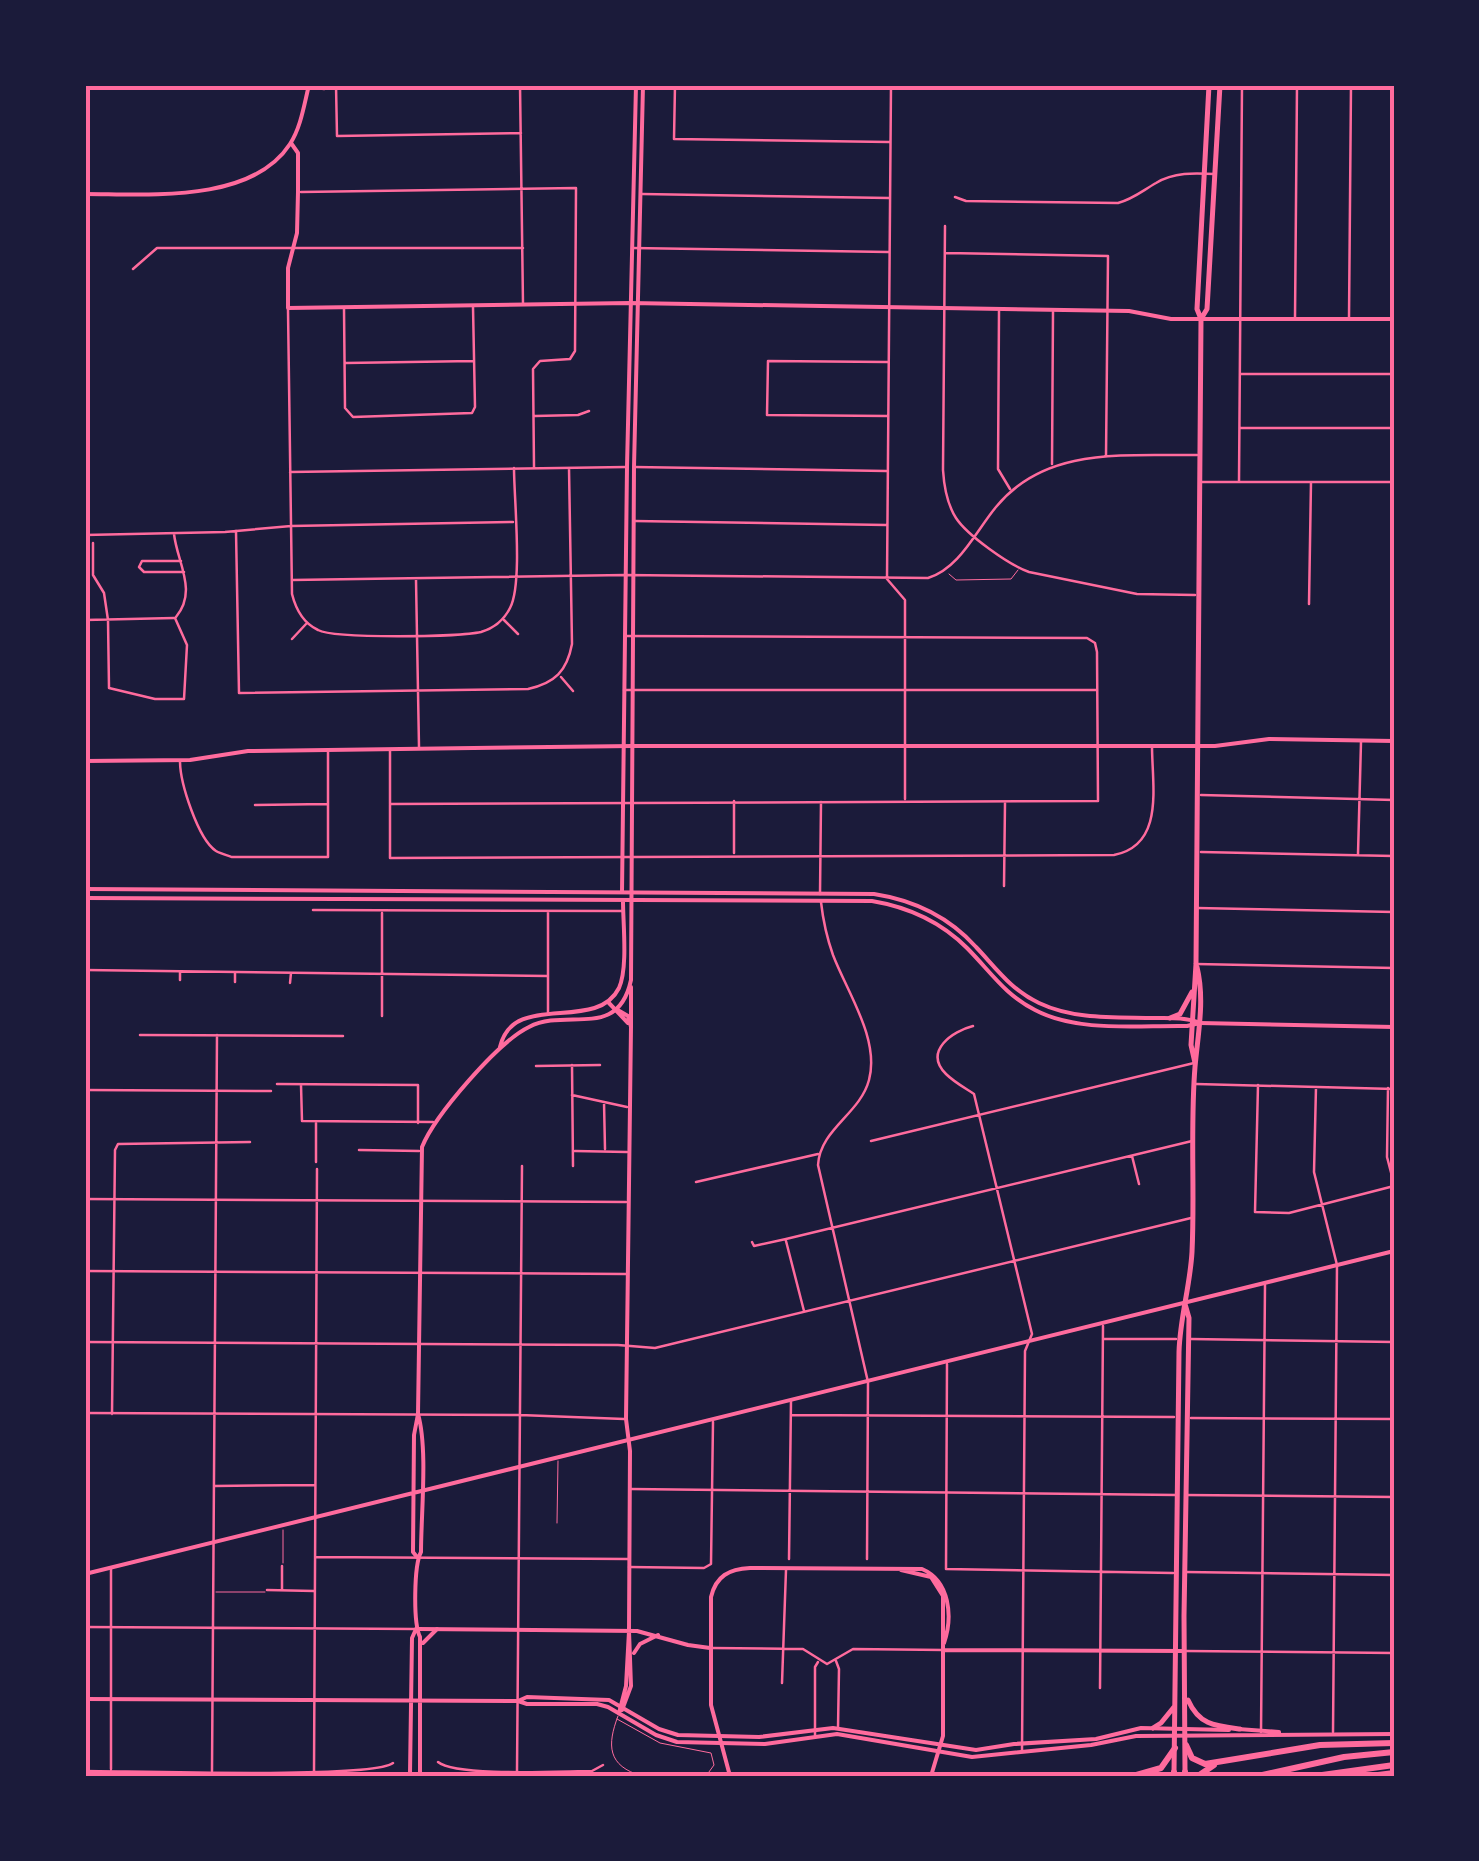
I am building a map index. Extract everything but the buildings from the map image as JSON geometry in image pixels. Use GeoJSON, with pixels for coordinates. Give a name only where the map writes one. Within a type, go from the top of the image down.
{"type":"FeatureCollection","features":[{"type":"Feature","properties":{"kind":"highway"},"geometry":{"type":"LineString","coordinates":[[1186,1737],[1197,1762],[1220,1763],[1320,1745],[1394,1743]]}},
{"type":"Feature","properties":{"kind":"highway"},"geometry":{"type":"LineString","coordinates":[[1133,1776],[1162,1768],[1175,1748]]}},
{"type":"Feature","properties":{"kind":"highway"},"geometry":{"type":"LineString","coordinates":[[1258,1776],[1323,1761],[1394,1752]]}},
{"type":"Feature","properties":{"kind":"highway"},"geometry":{"type":"LineString","coordinates":[[1198,1776],[1220,1763]]}},
{"type":"Feature","properties":{"kind":"highway"},"geometry":{"type":"LineString","coordinates":[[1314,1776],[1394,1769]]}},
{"type":"Feature","properties":{"kind":"highway"},"geometry":{"type":"LineString","coordinates":[[1370,1776],[1394,1769]]}},
{"type":"Feature","properties":{"kind":"highway"},"geometry":{"type":"LineString","coordinates":[[396,1776],[438,1776]]}},
{"type":"Feature","properties":{"kind":"main road"},"geometry":{"type":"LineString","coordinates":[[622,1706],[629,1630],[626,1419],[634,575],[630,303],[636,85]]}},
{"type":"Feature","properties":{"kind":"main road"},"geometry":{"type":"LineString","coordinates":[[500,1048],[503,1038],[514,1027],[548,1012],[586,1012],[608,1002],[622,977],[626,521],[639,303],[643,85]]}},
{"type":"Feature","properties":{"kind":"main road"},"geometry":{"type":"LineString","coordinates":[[1185,1775],[1185,1692],[1176,1572],[1179,1340],[1192,1255],[1201,318],[1197,309],[1209,85]]}},
{"type":"Feature","properties":{"kind":"main road"},"geometry":{"type":"LineString","coordinates":[[1201,318],[1207,309],[1220,85]]}},
{"type":"Feature","properties":{"kind":"main road"},"geometry":{"type":"LineString","coordinates":[[85,194],[206,191],[264,168],[290,143],[300,124],[309,86]]}},
{"type":"Feature","properties":{"kind":"main road"},"geometry":{"type":"LineString","coordinates":[[290,143],[298,154],[298,192],[297,233],[288,268],[288,308],[639,303],[1107,311],[1240,319],[1394,319]]}},
{"type":"Feature","properties":{"kind":"main road"},"geometry":{"type":"LineString","coordinates":[[85,762],[180,760],[248,751],[419,748],[1198,746],[1269,738],[1394,741]]}},
{"type":"Feature","properties":{"kind":"main road"},"geometry":{"type":"LineString","coordinates":[[85,890],[820,892],[886,896],[933,913],[965,936],[1008,983],[1033,1000],[1088,1016],[1170,1018],[1192,1023]]}},
{"type":"Feature","properties":{"kind":"main road"},"geometry":{"type":"LineString","coordinates":[[85,898],[884,903],[929,920],[968,948],[1005,990],[1049,1016],[1085,1024],[1394,1027]]}},
{"type":"Feature","properties":{"kind":"main road"},"geometry":{"type":"LineString","coordinates":[[1195,1063],[1200,1023],[1200,978],[1196,964]]}},
{"type":"Feature","properties":{"kind":"main road"},"geometry":{"type":"LineString","coordinates":[[417,1558],[413,1552],[413,1493],[418,1414],[421,1152],[434,1122],[500,1048],[525,1029],[550,1020],[593,1020],[616,1009],[631,980]]}},
{"type":"Feature","properties":{"kind":"main road"},"geometry":{"type":"LineString","coordinates":[[1170,1018],[1180,1014],[1193,990]]}},
{"type":"Feature","properties":{"kind":"main road"},"geometry":{"type":"LineString","coordinates":[[608,1002],[630,1027]]}},
{"type":"Feature","properties":{"kind":"main road"},"geometry":{"type":"LineString","coordinates":[[85,1574],[1394,1251]]}},
{"type":"Feature","properties":{"kind":"main road"},"geometry":{"type":"LineString","coordinates":[[1175,1775],[1175,1704],[1185,1572],[1189,1314],[1185,1304]]}},
{"type":"Feature","properties":{"kind":"main road"},"geometry":{"type":"LineString","coordinates":[[418,1414],[422,1491],[416,1629],[420,1647],[420,1776]]}},
{"type":"Feature","properties":{"kind":"main road"},"geometry":{"type":"LineString","coordinates":[[730,1776],[710,1698],[711,1593],[720,1577],[734,1569],[786,1568],[901,1570],[926,1574],[939,1586],[943,1596],[944,1646],[941,1745],[930,1776]]}},
{"type":"Feature","properties":{"kind":"main road"},"geometry":{"type":"LineString","coordinates":[[416,1629],[629,1630],[710,1648]]}},
{"type":"Feature","properties":{"kind":"main road"},"geometry":{"type":"LineString","coordinates":[[410,1775],[412,1638],[416,1629]]}},
{"type":"Feature","properties":{"kind":"main road"},"geometry":{"type":"LineString","coordinates":[[420,1647],[437,1629]]}},
{"type":"Feature","properties":{"kind":"main road"},"geometry":{"type":"LineString","coordinates":[[618,1716],[632,1686],[629,1630]]}},
{"type":"Feature","properties":{"kind":"main road"},"geometry":{"type":"LineString","coordinates":[[632,1657],[640,1644],[658,1634]]}},
{"type":"Feature","properties":{"kind":"main road"},"geometry":{"type":"LineString","coordinates":[[944,1646],[1180,1651]]}},
{"type":"Feature","properties":{"kind":"main road"},"geometry":{"type":"LineString","coordinates":[[1185,1692],[1193,1712],[1204,1722],[1261,1733]]}},
{"type":"Feature","properties":{"kind":"main road"},"geometry":{"type":"LineString","coordinates":[[518,1701],[527,1697],[596,1698],[622,1706],[669,1734],[782,1736],[838,1731],[976,1750],[1090,1740],[1153,1728],[1186,1737],[1394,1734]]}},
{"type":"Feature","properties":{"kind":"main road"},"geometry":{"type":"LineString","coordinates":[[85,1699],[597,1704],[656,1736],[688,1743],[765,1744],[815,1732]]}},
{"type":"Feature","properties":{"kind":"main road"},"geometry":{"type":"LineString","coordinates":[[1153,1728],[1175,1704]]}},
{"type":"Feature","properties":{"kind":"main road"},"geometry":{"type":"LineString","coordinates":[[1186,1737],[1240,1729]]}},
{"type":"Feature","properties":{"kind":"main road"},"geometry":{"type":"LineString","coordinates":[[838,1731],[979,1757],[1022,1747],[1092,1746],[1175,1732]]}},
{"type":"Feature","properties":{"kind":"street"},"geometry":{"type":"LineString","coordinates":[[309,86],[324,90],[336,85],[337,136],[521,133]]}},
{"type":"Feature","properties":{"kind":"street"},"geometry":{"type":"LineString","coordinates":[[520,85],[523,305]]}},
{"type":"Feature","properties":{"kind":"street"},"geometry":{"type":"LineString","coordinates":[[675,85],[674,138],[891,142]]}},
{"type":"Feature","properties":{"kind":"street"},"geometry":{"type":"LineString","coordinates":[[891,85],[887,579],[905,600],[905,801]]}},
{"type":"Feature","properties":{"kind":"street"},"geometry":{"type":"LineString","coordinates":[[1239,482],[1242,85]]}},
{"type":"Feature","properties":{"kind":"street"},"geometry":{"type":"LineString","coordinates":[[1295,319],[1297,85]]}},
{"type":"Feature","properties":{"kind":"street"},"geometry":{"type":"LineString","coordinates":[[1349,319],[1351,85]]}},
{"type":"Feature","properties":{"kind":"street"},"geometry":{"type":"LineString","coordinates":[[955,197],[966,202],[1118,202],[1166,178],[1216,174]]}},
{"type":"Feature","properties":{"kind":"street"},"geometry":{"type":"LineString","coordinates":[[298,192],[576,188],[578,304],[574,354],[567,360],[540,361],[533,369],[534,468]]}},
{"type":"Feature","properties":{"kind":"street"},"geometry":{"type":"LineString","coordinates":[[641,194],[890,198]]}},
{"type":"Feature","properties":{"kind":"street"},"geometry":{"type":"LineString","coordinates":[[945,226],[944,481],[954,514],[974,535],[1019,568],[1140,594],[1197,595]]}},
{"type":"Feature","properties":{"kind":"street"},"geometry":{"type":"LineString","coordinates":[[133,269],[157,248],[522,248]]}},
{"type":"Feature","properties":{"kind":"street"},"geometry":{"type":"LineString","coordinates":[[632,248],[890,252]]}},
{"type":"Feature","properties":{"kind":"street"},"geometry":{"type":"LineString","coordinates":[[944,253],[1108,256],[1106,456]]}},
{"type":"Feature","properties":{"kind":"street"},"geometry":{"type":"LineString","coordinates":[[344,308],[345,408],[350,416],[465,415],[475,407],[474,306]]}},
{"type":"Feature","properties":{"kind":"street"},"geometry":{"type":"LineString","coordinates":[[288,308],[292,580],[294,601],[307,623],[333,635],[417,634],[480,632],[503,619],[514,598],[514,468]]}},
{"type":"Feature","properties":{"kind":"street"},"geometry":{"type":"LineString","coordinates":[[999,309],[998,469],[1012,490]]}},
{"type":"Feature","properties":{"kind":"street"},"geometry":{"type":"LineString","coordinates":[[1052,466],[1053,310]]}},
{"type":"Feature","properties":{"kind":"street"},"geometry":{"type":"LineString","coordinates":[[344,363],[474,361]]}},
{"type":"Feature","properties":{"kind":"street"},"geometry":{"type":"LineString","coordinates":[[888,416],[768,415],[768,361],[889,362]]}},
{"type":"Feature","properties":{"kind":"street"},"geometry":{"type":"LineString","coordinates":[[1240,374],[1394,374]]}},
{"type":"Feature","properties":{"kind":"street"},"geometry":{"type":"LineString","coordinates":[[534,416],[578,415],[588,411]]}},
{"type":"Feature","properties":{"kind":"street"},"geometry":{"type":"LineString","coordinates":[[1240,428],[1394,428]]}},
{"type":"Feature","properties":{"kind":"street"},"geometry":{"type":"LineString","coordinates":[[292,580],[625,575],[928,578],[947,572],[1012,490],[1052,466],[1080,458],[1198,454]]}},
{"type":"Feature","properties":{"kind":"street"},"geometry":{"type":"LineString","coordinates":[[290,472],[630,467],[888,470]]}},
{"type":"Feature","properties":{"kind":"street"},"geometry":{"type":"LineString","coordinates":[[236,531],[238,693],[545,686],[559,676],[572,644],[569,468]]}},
{"type":"Feature","properties":{"kind":"street"},"geometry":{"type":"LineString","coordinates":[[1198,482],[1394,482]]}},
{"type":"Feature","properties":{"kind":"street"},"geometry":{"type":"LineString","coordinates":[[1309,604],[1311,482]]}},
{"type":"Feature","properties":{"kind":"street"},"geometry":{"type":"LineString","coordinates":[[626,521],[888,524]]}},
{"type":"Feature","properties":{"kind":"street"},"geometry":{"type":"LineString","coordinates":[[85,534],[514,522]]}},
{"type":"Feature","properties":{"kind":"street"},"geometry":{"type":"LineString","coordinates":[[174,533],[184,572],[184,603],[176,618]]}},
{"type":"Feature","properties":{"kind":"street"},"geometry":{"type":"LineString","coordinates":[[93,543],[94,575],[104,593],[108,620],[109,688],[172,701],[184,698],[187,644],[176,618]]}},
{"type":"Feature","properties":{"kind":"street"},"geometry":{"type":"LineString","coordinates":[[182,561],[142,561],[139,568],[144,572],[184,572]]}},
{"type":"Feature","properties":{"kind":"street"},"geometry":{"type":"LineString","coordinates":[[416,578],[419,748]]}},
{"type":"Feature","properties":{"kind":"street"},"geometry":{"type":"LineString","coordinates":[[85,620],[176,618]]}},
{"type":"Feature","properties":{"kind":"street"},"geometry":{"type":"LineString","coordinates":[[503,619],[518,634]]}},
{"type":"Feature","properties":{"kind":"street"},"geometry":{"type":"LineString","coordinates":[[292,639],[307,623]]}},
{"type":"Feature","properties":{"kind":"street"},"geometry":{"type":"LineString","coordinates":[[390,804],[1098,801],[1098,652],[1092,641],[1082,636],[625,636]]}},
{"type":"Feature","properties":{"kind":"street"},"geometry":{"type":"LineString","coordinates":[[559,676],[573,691]]}},
{"type":"Feature","properties":{"kind":"street"},"geometry":{"type":"LineString","coordinates":[[624,690],[1097,690]]}},
{"type":"Feature","properties":{"kind":"street"},"geometry":{"type":"LineString","coordinates":[[1358,855],[1361,740]]}},
{"type":"Feature","properties":{"kind":"street"},"geometry":{"type":"LineString","coordinates":[[390,749],[390,858],[1114,855],[1141,844],[1149,831],[1152,745]]}},
{"type":"Feature","properties":{"kind":"street"},"geometry":{"type":"LineString","coordinates":[[180,760],[185,794],[208,841],[222,854],[328,857],[328,750]]}},
{"type":"Feature","properties":{"kind":"street"},"geometry":{"type":"LineString","coordinates":[[1198,795],[1394,800]]}},
{"type":"Feature","properties":{"kind":"street"},"geometry":{"type":"LineString","coordinates":[[734,801],[734,855]]}},
{"type":"Feature","properties":{"kind":"street"},"geometry":{"type":"LineString","coordinates":[[821,801],[820,892],[829,944],[866,1034],[871,1061],[863,1095],[825,1140],[819,1154],[819,1176],[868,1382],[867,1559]]}},
{"type":"Feature","properties":{"kind":"street"},"geometry":{"type":"LineString","coordinates":[[1004,886],[1005,801]]}},
{"type":"Feature","properties":{"kind":"street"},"geometry":{"type":"LineString","coordinates":[[255,805],[328,804]]}},
{"type":"Feature","properties":{"kind":"street"},"geometry":{"type":"LineString","coordinates":[[1197,852],[1394,856]]}},
{"type":"Feature","properties":{"kind":"street"},"geometry":{"type":"LineString","coordinates":[[1197,908],[1394,912]]}},
{"type":"Feature","properties":{"kind":"street"},"geometry":{"type":"LineString","coordinates":[[314,910],[623,911]]}},
{"type":"Feature","properties":{"kind":"street"},"geometry":{"type":"LineString","coordinates":[[382,910],[382,1016]]}},
{"type":"Feature","properties":{"kind":"street"},"geometry":{"type":"LineString","coordinates":[[548,910],[550,1020]]}},
{"type":"Feature","properties":{"kind":"street"},"geometry":{"type":"LineString","coordinates":[[1196,964],[1394,968]]}},
{"type":"Feature","properties":{"kind":"street"},"geometry":{"type":"LineString","coordinates":[[85,970],[548,976]]}},
{"type":"Feature","properties":{"kind":"street"},"geometry":{"type":"LineString","coordinates":[[180,970],[180,980]]}},
{"type":"Feature","properties":{"kind":"street"},"geometry":{"type":"LineString","coordinates":[[235,971],[235,982]]}},
{"type":"Feature","properties":{"kind":"street"},"geometry":{"type":"LineString","coordinates":[[290,972],[290,983]]}},
{"type":"Feature","properties":{"kind":"street"},"geometry":{"type":"LineString","coordinates":[[973,1026],[949,1036],[938,1057],[946,1074],[974,1094],[1032,1334],[1025,1351],[1022,1747]]}},
{"type":"Feature","properties":{"kind":"street"},"geometry":{"type":"LineString","coordinates":[[140,1035],[342,1036]]}},
{"type":"Feature","properties":{"kind":"street"},"geometry":{"type":"LineString","coordinates":[[212,1772],[217,1036]]}},
{"type":"Feature","properties":{"kind":"street"},"geometry":{"type":"LineString","coordinates":[[871,1141],[1195,1063]]}},
{"type":"Feature","properties":{"kind":"street"},"geometry":{"type":"LineString","coordinates":[[536,1066],[600,1065]]}},
{"type":"Feature","properties":{"kind":"street"},"geometry":{"type":"LineString","coordinates":[[572,1066],[573,1166]]}},
{"type":"Feature","properties":{"kind":"street"},"geometry":{"type":"LineString","coordinates":[[277,1084],[418,1085],[418,1122]]}},
{"type":"Feature","properties":{"kind":"street"},"geometry":{"type":"LineString","coordinates":[[302,1084],[302,1121],[434,1122]]}},
{"type":"Feature","properties":{"kind":"street"},"geometry":{"type":"LineString","coordinates":[[1195,1084],[1391,1088],[1387,1157],[1394,1186],[1288,1212],[1255,1212],[1258,1086]]}},
{"type":"Feature","properties":{"kind":"street"},"geometry":{"type":"LineString","coordinates":[[1316,1087],[1314,1172],[1337,1265],[1333,1734]]}},
{"type":"Feature","properties":{"kind":"street"},"geometry":{"type":"LineString","coordinates":[[85,1090],[271,1091]]}},
{"type":"Feature","properties":{"kind":"street"},"geometry":{"type":"LineString","coordinates":[[572,1096],[628,1108]]}},
{"type":"Feature","properties":{"kind":"street"},"geometry":{"type":"LineString","coordinates":[[604,1101],[605,1150]]}},
{"type":"Feature","properties":{"kind":"street"},"geometry":{"type":"LineString","coordinates":[[316,1121],[316,1162]]}},
{"type":"Feature","properties":{"kind":"street"},"geometry":{"type":"LineString","coordinates":[[752,1242],[756,1246],[1194,1141]]}},
{"type":"Feature","properties":{"kind":"street"},"geometry":{"type":"LineString","coordinates":[[112,1414],[118,1144],[250,1142]]}},
{"type":"Feature","properties":{"kind":"street"},"geometry":{"type":"LineString","coordinates":[[358,1150],[421,1152]]}},
{"type":"Feature","properties":{"kind":"street"},"geometry":{"type":"LineString","coordinates":[[572,1150],[628,1152]]}},
{"type":"Feature","properties":{"kind":"street"},"geometry":{"type":"LineString","coordinates":[[696,1182],[819,1154]]}},
{"type":"Feature","properties":{"kind":"street"},"geometry":{"type":"LineString","coordinates":[[1132,1155],[1140,1184]]}},
{"type":"Feature","properties":{"kind":"street"},"geometry":{"type":"LineString","coordinates":[[518,1771],[522,1166]]}},
{"type":"Feature","properties":{"kind":"street"},"geometry":{"type":"LineString","coordinates":[[314,1772],[317,1169]]}},
{"type":"Feature","properties":{"kind":"street"},"geometry":{"type":"LineString","coordinates":[[85,1200],[628,1202]]}},
{"type":"Feature","properties":{"kind":"street"},"geometry":{"type":"LineString","coordinates":[[85,1342],[666,1346],[1192,1218]]}},
{"type":"Feature","properties":{"kind":"street"},"geometry":{"type":"LineString","coordinates":[[786,1239],[804,1312]]}},
{"type":"Feature","properties":{"kind":"street"},"geometry":{"type":"LineString","coordinates":[[85,1271],[627,1274]]}},
{"type":"Feature","properties":{"kind":"street"},"geometry":{"type":"LineString","coordinates":[[1261,1733],[1265,1284]]}},
{"type":"Feature","properties":{"kind":"street"},"geometry":{"type":"LineString","coordinates":[[1100,1688],[1103,1324]]}},
{"type":"Feature","properties":{"kind":"street"},"geometry":{"type":"LineString","coordinates":[[1103,1339],[1179,1340]]}},
{"type":"Feature","properties":{"kind":"street"},"geometry":{"type":"LineString","coordinates":[[1188,1339],[1394,1342]]}},
{"type":"Feature","properties":{"kind":"street"},"geometry":{"type":"LineString","coordinates":[[946,1362],[946,1569],[1176,1572]]}},
{"type":"Feature","properties":{"kind":"street"},"geometry":{"type":"LineString","coordinates":[[790,1558],[791,1401]]}},
{"type":"Feature","properties":{"kind":"street"},"geometry":{"type":"LineString","coordinates":[[85,1413],[626,1419]]}},
{"type":"Feature","properties":{"kind":"street"},"geometry":{"type":"LineString","coordinates":[[791,1415],[1178,1417]]}},
{"type":"Feature","properties":{"kind":"street"},"geometry":{"type":"LineString","coordinates":[[1186,1418],[1394,1419]]}},
{"type":"Feature","properties":{"kind":"street"},"geometry":{"type":"LineString","coordinates":[[629,1567],[710,1566],[713,1420]]}},
{"type":"Feature","properties":{"kind":"street"},"geometry":{"type":"LineString","coordinates":[[214,1486],[317,1485]]}},
{"type":"Feature","properties":{"kind":"street"},"geometry":{"type":"LineString","coordinates":[[630,1490],[1177,1495]]}},
{"type":"Feature","properties":{"kind":"street"},"geometry":{"type":"LineString","coordinates":[[1186,1495],[1394,1497]]}},
{"type":"Feature","properties":{"kind":"street"},"geometry":{"type":"LineString","coordinates":[[315,1557],[629,1559]]}},
{"type":"Feature","properties":{"kind":"street"},"geometry":{"type":"LineString","coordinates":[[282,1566],[282,1590]]}},
{"type":"Feature","properties":{"kind":"street"},"geometry":{"type":"LineString","coordinates":[[110,1771],[112,1568]]}},
{"type":"Feature","properties":{"kind":"street"},"geometry":{"type":"LineString","coordinates":[[782,1682],[786,1568]]}},
{"type":"Feature","properties":{"kind":"street"},"geometry":{"type":"LineString","coordinates":[[1185,1572],[1394,1575]]}},
{"type":"Feature","properties":{"kind":"street"},"geometry":{"type":"LineString","coordinates":[[267,1590],[315,1592]]}},
{"type":"Feature","properties":{"kind":"street"},"geometry":{"type":"LineString","coordinates":[[85,1628],[416,1629]]}},
{"type":"Feature","properties":{"kind":"street"},"geometry":{"type":"LineString","coordinates":[[710,1648],[805,1649],[829,1664],[850,1649],[944,1646]]}},
{"type":"Feature","properties":{"kind":"street"},"geometry":{"type":"LineString","coordinates":[[1180,1651],[1394,1653]]}},
{"type":"Feature","properties":{"kind":"street"},"geometry":{"type":"LineString","coordinates":[[815,1732],[815,1667],[819,1661]]}},
{"type":"Feature","properties":{"kind":"street"},"geometry":{"type":"LineString","coordinates":[[835,1661],[839,1669],[838,1731]]}},
{"type":"Feature","properties":{"kind":"street"},"geometry":{"type":"LineString","coordinates":[[438,1762],[456,1770],[592,1771],[604,1765]]}},
{"type":"Feature","properties":{"kind":"street"},"geometry":{"type":"LineString","coordinates":[[85,1770],[314,1772],[382,1769],[393,1763]]}},
{"type":"Feature","properties":{"kind":"lane"},"geometry":{"type":"LineString","coordinates":[[947,572],[956,580],[1010,580],[1019,568]]}},
{"type":"Feature","properties":{"kind":"lane"},"geometry":{"type":"LineString","coordinates":[[557,1523],[558,1458]]}},
{"type":"Feature","properties":{"kind":"lane"},"geometry":{"type":"LineString","coordinates":[[282,1566],[283,1526]]}},
{"type":"Feature","properties":{"kind":"lane"},"geometry":{"type":"LineString","coordinates":[[213,1592],[267,1590]]}},
{"type":"Feature","properties":{"kind":"lane"},"geometry":{"type":"LineString","coordinates":[[642,1776],[614,1757],[609,1743],[618,1716],[673,1748],[711,1753],[714,1765],[707,1776]]}},
{"type":"Feature","properties":{"kind":"lane"},"geometry":{"type":"LineString","coordinates":[[673,1748],[688,1743]]}}]}
